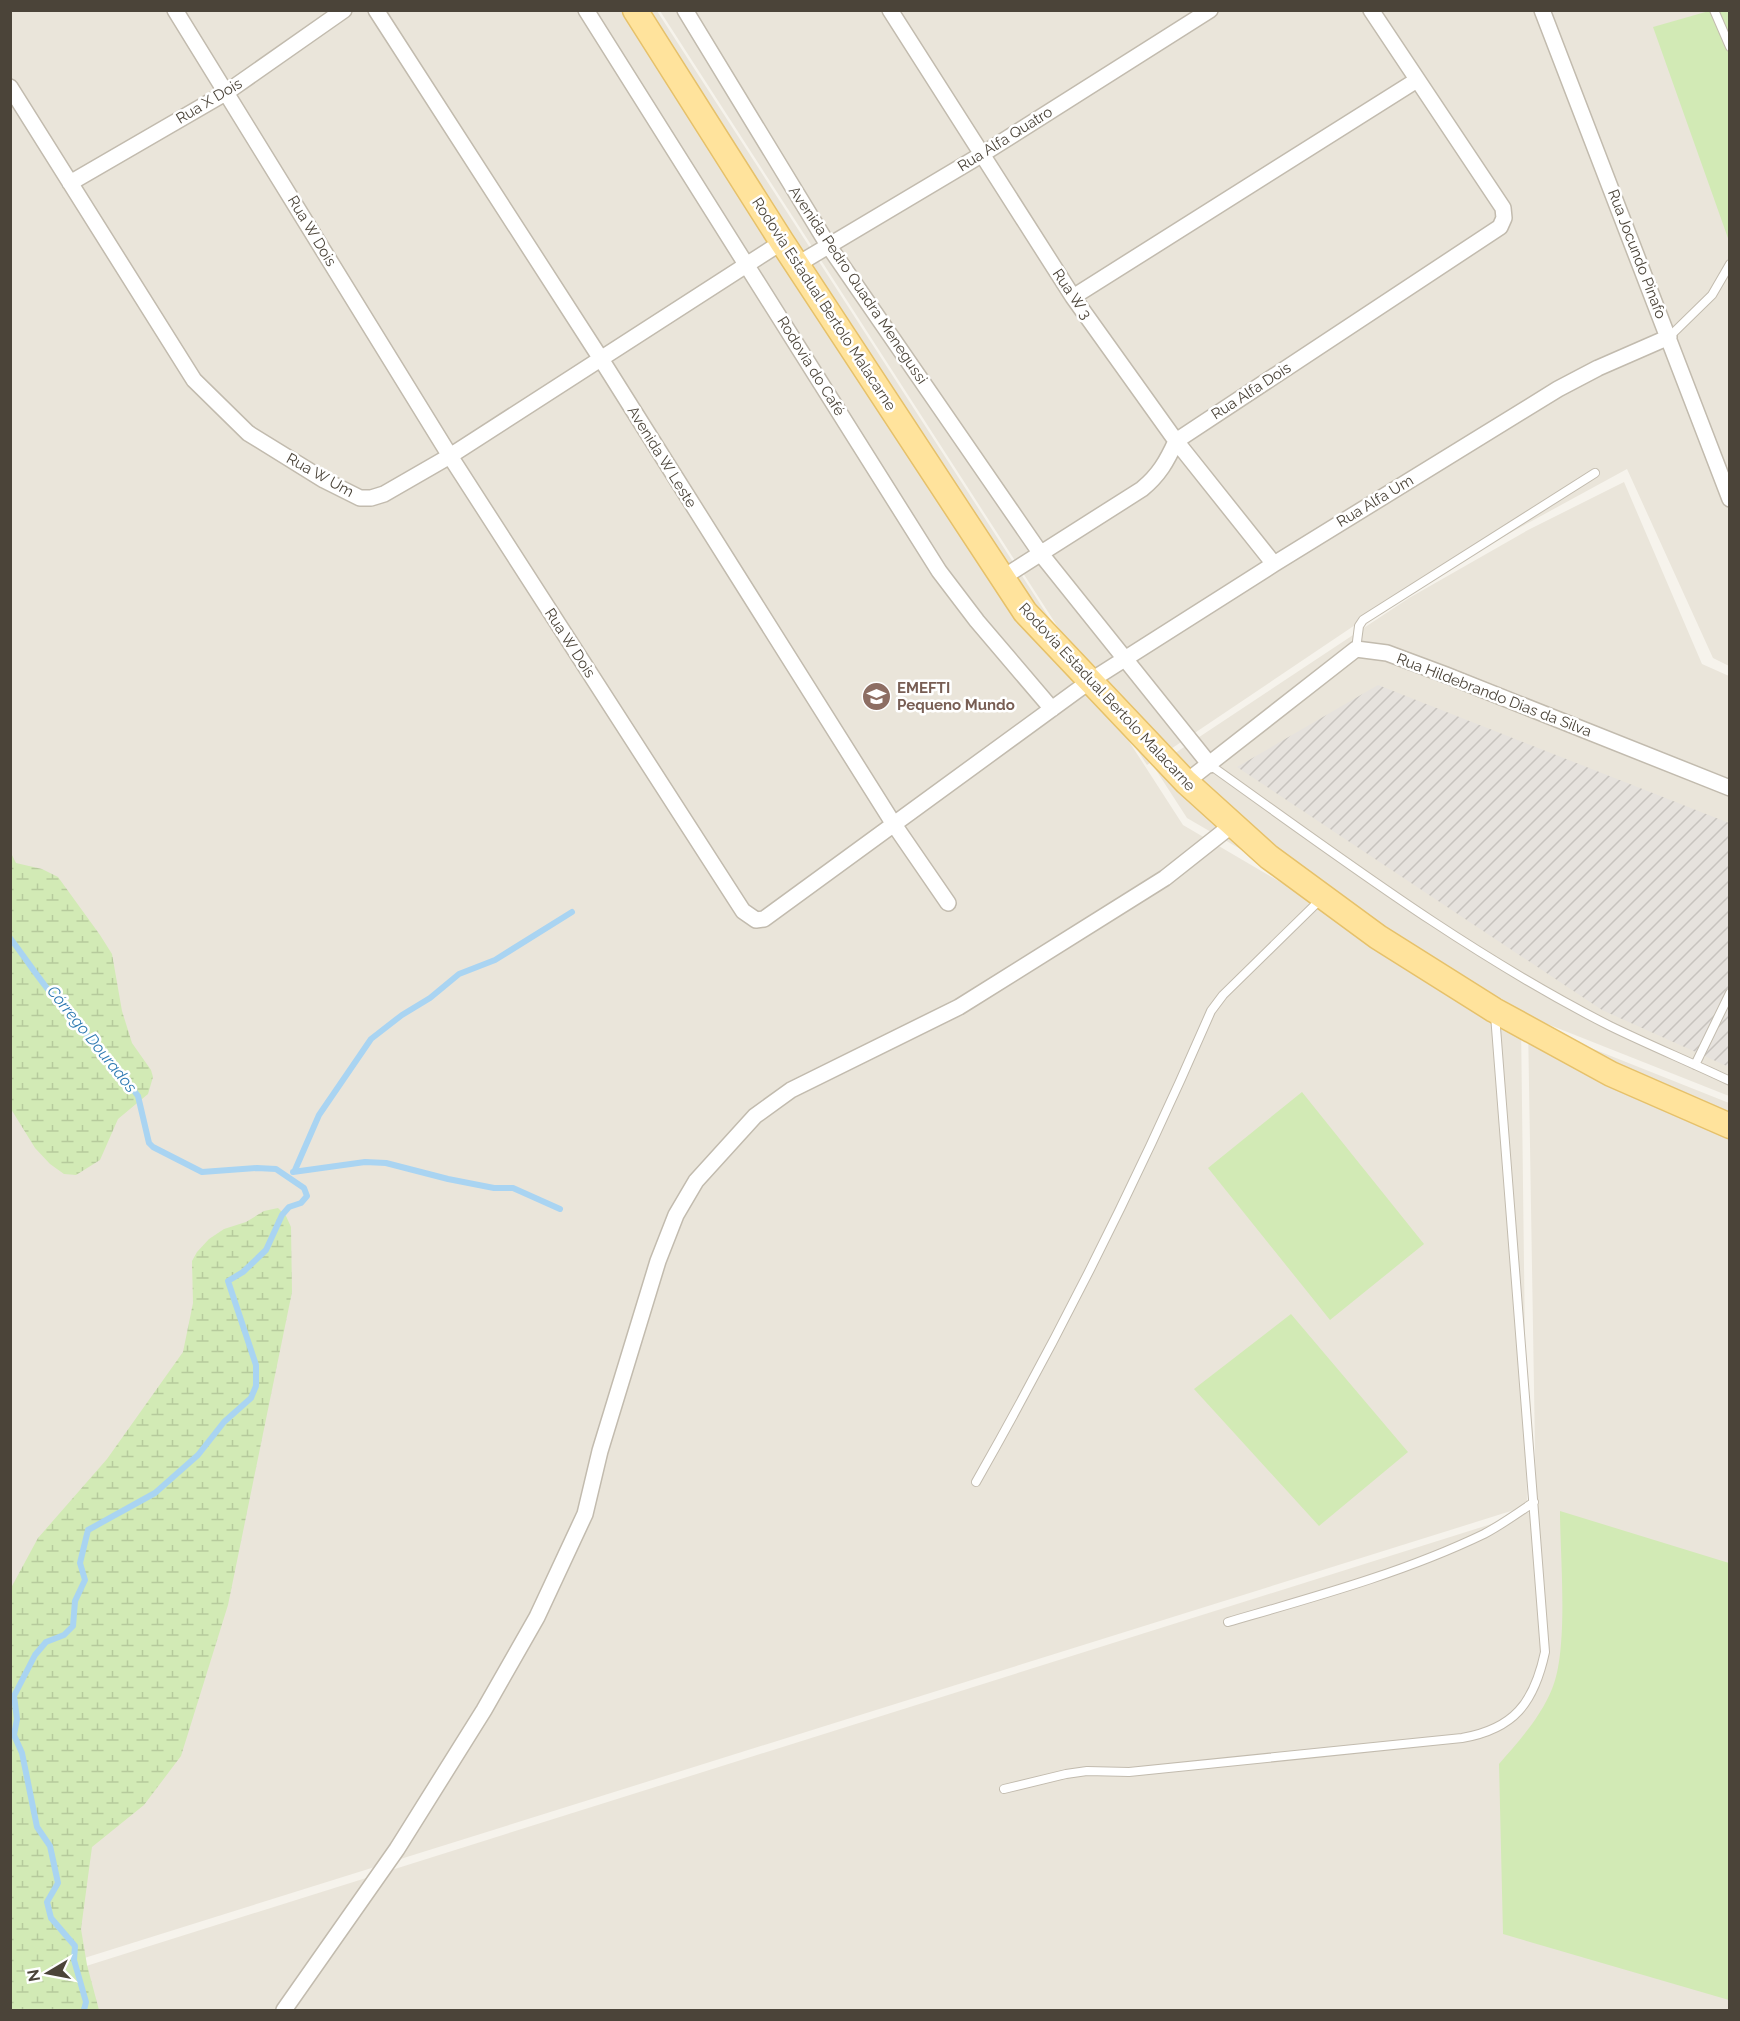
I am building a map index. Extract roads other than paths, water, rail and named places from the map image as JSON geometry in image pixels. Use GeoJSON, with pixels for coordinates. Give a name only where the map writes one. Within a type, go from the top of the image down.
{"type":"FeatureCollection","features":[{"type":"Feature","properties":{"kind":"main road","name":"Rodovia Estadual Bertolo Malacarne"},"geometry":{"type":"LineString","coordinates":[[636,10],[782,242],[1025,612],[1186,782],[1269,857],[1378,937],[1494,1010],[1611,1074],[1730,1126]]}},
{"type":"Feature","properties":{"kind":"street","name":"Rua W Dois"},"geometry":{"type":"LineString","coordinates":[[175,10],[450,456],[749,917],[764,919],[1090,681]]}},
{"type":"Feature","properties":{"kind":"street","name":"Rua X Dois"},"geometry":{"type":"LineString","coordinates":[[69,183],[227,92],[344,10]]}},
{"type":"Feature","properties":{"kind":"street","name":"Avenida W Leste"},"geometry":{"type":"LineString","coordinates":[[376,10],[601,359],[893,823],[948,903]]}},
{"type":"Feature","properties":{"kind":"street","name":"Rodovia do Café"},"geometry":{"type":"LineString","coordinates":[[586,10],[748,264],[939,571],[977,621],[1052,709]]}},
{"type":"Feature","properties":{"kind":"street","name":"Avenida Pedro Quadra Menegussi"},"geometry":{"type":"LineString","coordinates":[[685,10],[828,245],[1041,554],[1210,765]]}},
{"type":"Feature","properties":{"kind":"street","name":"Rua W 3"},"geometry":{"type":"LineString","coordinates":[[890,10],[1073,297],[1176,441],[1274,564]]}},
{"type":"Feature","properties":{"kind":"street","name":"Rua Alfa Quatro"},"geometry":{"type":"LineString","coordinates":[[798,264],[981,155],[1210,10]]}},
{"type":"Feature","properties":{"kind":"street"},"geometry":{"type":"LineString","coordinates":[[1073,297],[1417,80],[1371,10]]}},
{"type":"Feature","properties":{"kind":"street","name":"Rua Jocundo Pinafo"},"geometry":{"type":"LineString","coordinates":[[1542,10],[1730,499]]}},
{"type":"Feature","properties":{"kind":"street","name":"Rua Alfa Dois"},"geometry":{"type":"LineString","coordinates":[[1176,441],[1500,227],[1504,218],[1503,208],[1417,80]]}},
{"type":"Feature","properties":{"kind":"street","name":"Rua W Um"},"geometry":{"type":"LineString","coordinates":[[10,87],[194,380],[248,433],[324,480],[360,498],[384,494],[450,456],[782,242]]}},
{"type":"Feature","properties":{"kind":"street","name":"Rua Alfa Um"},"geometry":{"type":"LineString","coordinates":[[1090,681],[1274,564],[1558,389],[1598,368],[1669,337]]}},
{"type":"Feature","properties":{"kind":"street"},"geometry":{"type":"LineString","coordinates":[[1002,578],[1149,483],[1167,463],[1176,441]]}},
{"type":"Feature","properties":{"kind":"street"},"geometry":{"type":"LineString","coordinates":[[1186,782],[1356,649]]}},
{"type":"Feature","properties":{"kind":"street","name":"Rua Hildebrando Dias da Silva"},"geometry":{"type":"LineString","coordinates":[[1356,649],[1387,653],[1730,788]]}},
{"type":"Feature","properties":{"kind":"street"},"geometry":{"type":"LineString","coordinates":[[285,2010],[398,1849],[484,1710],[537,1617],[585,1514],[600,1451],[658,1261],[676,1215],[696,1181],[754,1116],[790,1090],[959,1007],[1166,878],[1232,825]]}},
{"type":"Feature","properties":{"kind":"lane"},"geometry":{"type":"LineString","coordinates":[[1714,10],[1730,47]]}},
{"type":"Feature","properties":{"kind":"lane"},"geometry":{"type":"LineString","coordinates":[[1669,337],[1712,295],[1730,264]]}},
{"type":"Feature","properties":{"kind":"lane"},"geometry":{"type":"LineString","coordinates":[[1356,649],[1359,626],[1363,620],[1595,473]]}},
{"type":"Feature","properties":{"kind":"lane"},"geometry":{"type":"LineString","coordinates":[[1210,765],[1345,861],[1495,960],[1609,1025],[1730,1081]]}},
{"type":"Feature","properties":{"kind":"lane"},"geometry":{"type":"LineString","coordinates":[[975,1482],[1048,1355],[1122,1209],[1211,1011],[1223,995],[1324,897]]}},
{"type":"Feature","properties":{"kind":"lane"},"geometry":{"type":"LineString","coordinates":[[1695,1065],[1730,993]]}},
{"type":"Feature","properties":{"kind":"lane"},"geometry":{"type":"LineString","coordinates":[[1004,1789],[1087,1771],[1129,1772],[1488,1734],[1529,1701],[1539,1681],[1545,1652],[1494,1010]]}},
{"type":"Feature","properties":{"kind":"lane"},"geometry":{"type":"LineString","coordinates":[[1228,1622],[1319,1595],[1426,1558],[1485,1533],[1534,1502]]}},
{"type":"Feature","properties":{"kind":"waterway"},"geometry":{"type":"LineString","coordinates":[[295,1170],[319,1115],[371,1039],[402,1015],[430,998],[459,974],[495,960],[572,912]]}},
{"type":"Feature","properties":{"kind":"waterway","name":"Córrego Dourados"},"geometry":{"type":"LineString","coordinates":[[10,938],[54,997],[106,1059],[118,1069],[138,1096],[149,1143],[153,1147],[202,1172],[276,1169],[304,1188],[307,1196],[301,1203],[289,1207],[282,1215],[266,1250],[243,1272],[228,1281],[256,1365],[256,1386],[251,1398],[224,1422],[198,1455],[155,1493],[88,1530],[80,1563],[85,1580],[75,1601],[73,1626],[64,1635],[46,1642],[35,1655],[14,1696],[17,1719],[14,1735],[22,1753],[37,1827],[50,1846],[58,1883],[47,1902],[51,1918],[75,1946],[74,1960],[86,2002],[84,2010]]}},
{"type":"Feature","properties":{"kind":"waterway"},"geometry":{"type":"LineString","coordinates":[[293,1172],[365,1162],[386,1163],[448,1179],[494,1188],[513,1188],[560,1209]]}},
{"type":"Feature","properties":{"kind":"place","name":"EMEFTI Pequeno Mundo"},"geometry":{"type":"Point","coordinates":[876,697]}}]}
